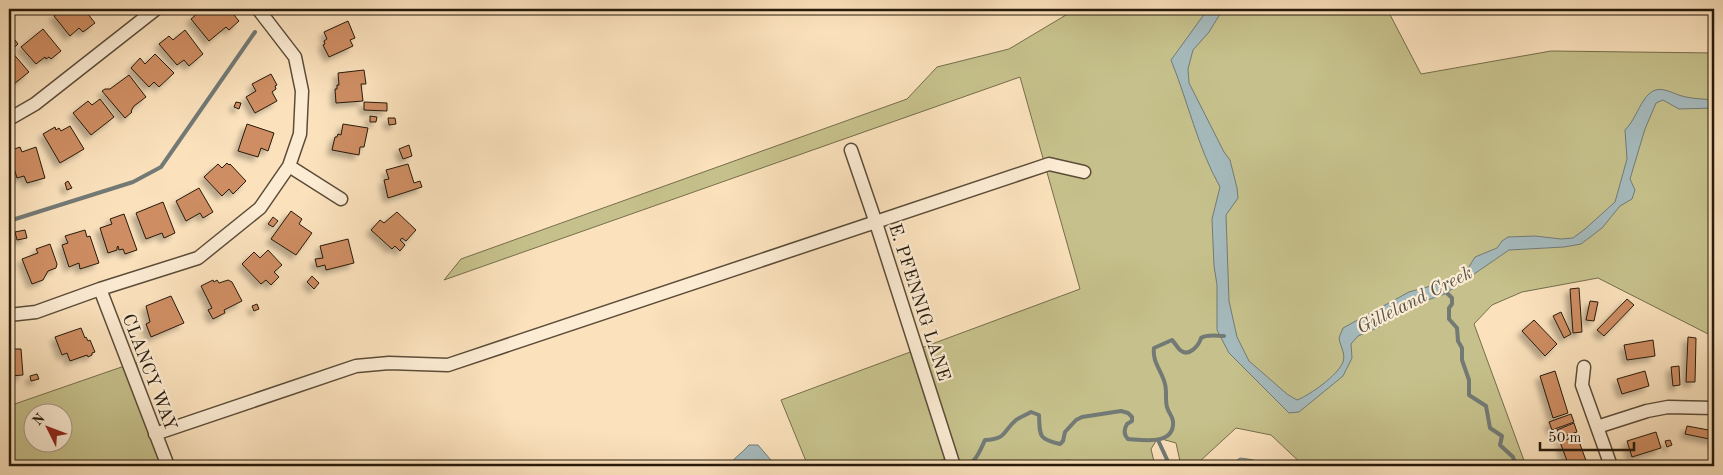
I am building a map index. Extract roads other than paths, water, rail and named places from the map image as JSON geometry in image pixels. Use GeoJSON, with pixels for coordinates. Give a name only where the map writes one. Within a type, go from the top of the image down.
{"type":"FeatureCollection","features":[{"type":"Feature","properties":{"kind":"street"},"geometry":{"type":"LineString","coordinates":[[9,119],[35,104],[156,9]]}},
{"type":"Feature","properties":{"kind":"street"},"geometry":{"type":"LineString","coordinates":[[9,315],[36,312],[198,258],[260,208],[289,166],[300,134],[302,90],[295,57],[258,9]]}},
{"type":"Feature","properties":{"kind":"street","name":"E. PFENNIG LANE"},"geometry":{"type":"LineString","coordinates":[[851,150],[954,466]]}},
{"type":"Feature","properties":{"kind":"street"},"geometry":{"type":"LineString","coordinates":[[155,434],[356,366],[389,363],[448,365],[1049,164],[1084,172]]}},
{"type":"Feature","properties":{"kind":"street"},"geometry":{"type":"LineString","coordinates":[[289,166],[342,199]]}},
{"type":"Feature","properties":{"kind":"street","name":"CLANCY WAY"},"geometry":{"type":"LineString","coordinates":[[100,290],[168,466]]}},
{"type":"Feature","properties":{"kind":"street"},"geometry":{"type":"LineString","coordinates":[[1584,367],[1582,385],[1611,466]]}},
{"type":"Feature","properties":{"kind":"street"},"geometry":{"type":"LineString","coordinates":[[1597,427],[1646,411],[1668,407],[1714,408]]}},
{"type":"Feature","properties":{"kind":"water","name":"Gilleland Creek"},"geometry":{"type":"Polygon","coordinates":[[[1208,9],[1223,9],[1209,32],[1193,50],[1188,69],[1189,83],[1224,152],[1230,160],[1237,188],[1238,198],[1226,215],[1229,301],[1237,337],[1249,361],[1287,394],[1297,400],[1323,384],[1340,367],[1344,356],[1339,338],[1343,328],[1409,292],[1453,280],[1467,270],[1475,257],[1497,248],[1508,237],[1573,238],[1585,229],[1615,202],[1627,159],[1625,130],[1649,94],[1659,89],[1696,99],[1714,100],[1714,108],[1679,109],[1663,100],[1656,103],[1645,129],[1630,179],[1635,190],[1632,199],[1620,206],[1602,228],[1581,244],[1564,247],[1509,250],[1445,294],[1410,306],[1379,327],[1358,336],[1351,344],[1352,358],[1343,376],[1299,412],[1289,413],[1229,353],[1217,330],[1217,285],[1214,266],[1212,219],[1220,187],[1205,157],[1171,60],[1208,9]]]}},
{"type":"Feature","properties":{"kind":"water"},"geometry":{"type":"Polygon","coordinates":[[[749,445],[758,445],[776,466],[728,466],[749,445]]]}},
{"type":"Feature","properties":{"kind":"water"},"geometry":{"type":"Polygon","coordinates":[[[1240,458],[1256,461],[1264,466],[1229,466],[1240,458]]]}},
{"type":"Feature","properties":{"kind":"waterway"},"geometry":{"type":"LineString","coordinates":[[9,221],[133,182],[161,167],[255,32]]}},
{"type":"Feature","properties":{"kind":"waterway","name":"Gilleland Creek"},"geometry":{"type":"LineString","coordinates":[[1444,290],[1452,298],[1452,304],[1449,308],[1449,319],[1457,328],[1458,341],[1462,348],[1462,360],[1469,380],[1469,395],[1486,406],[1490,428],[1502,436],[1500,445],[1513,457],[1516,466]]}},
{"type":"Feature","properties":{"kind":"waterway"},"geometry":{"type":"LineString","coordinates":[[935,466],[946,461],[965,463],[973,461],[985,440],[1001,436],[1016,420],[1031,412],[1039,415],[1042,436],[1060,444],[1063,441],[1065,432],[1076,420],[1082,417],[1121,411],[1128,413],[1132,417],[1132,421],[1127,424],[1125,430],[1125,435],[1128,439],[1157,440],[1164,438],[1172,429],[1173,421],[1167,407],[1164,379],[1154,358],[1154,348],[1172,340],[1180,350],[1190,352],[1203,337],[1224,336]]}},
{"type":"Feature","properties":{"kind":"waterway"},"geometry":{"type":"LineString","coordinates":[[1158,440],[1170,466]]}}]}
